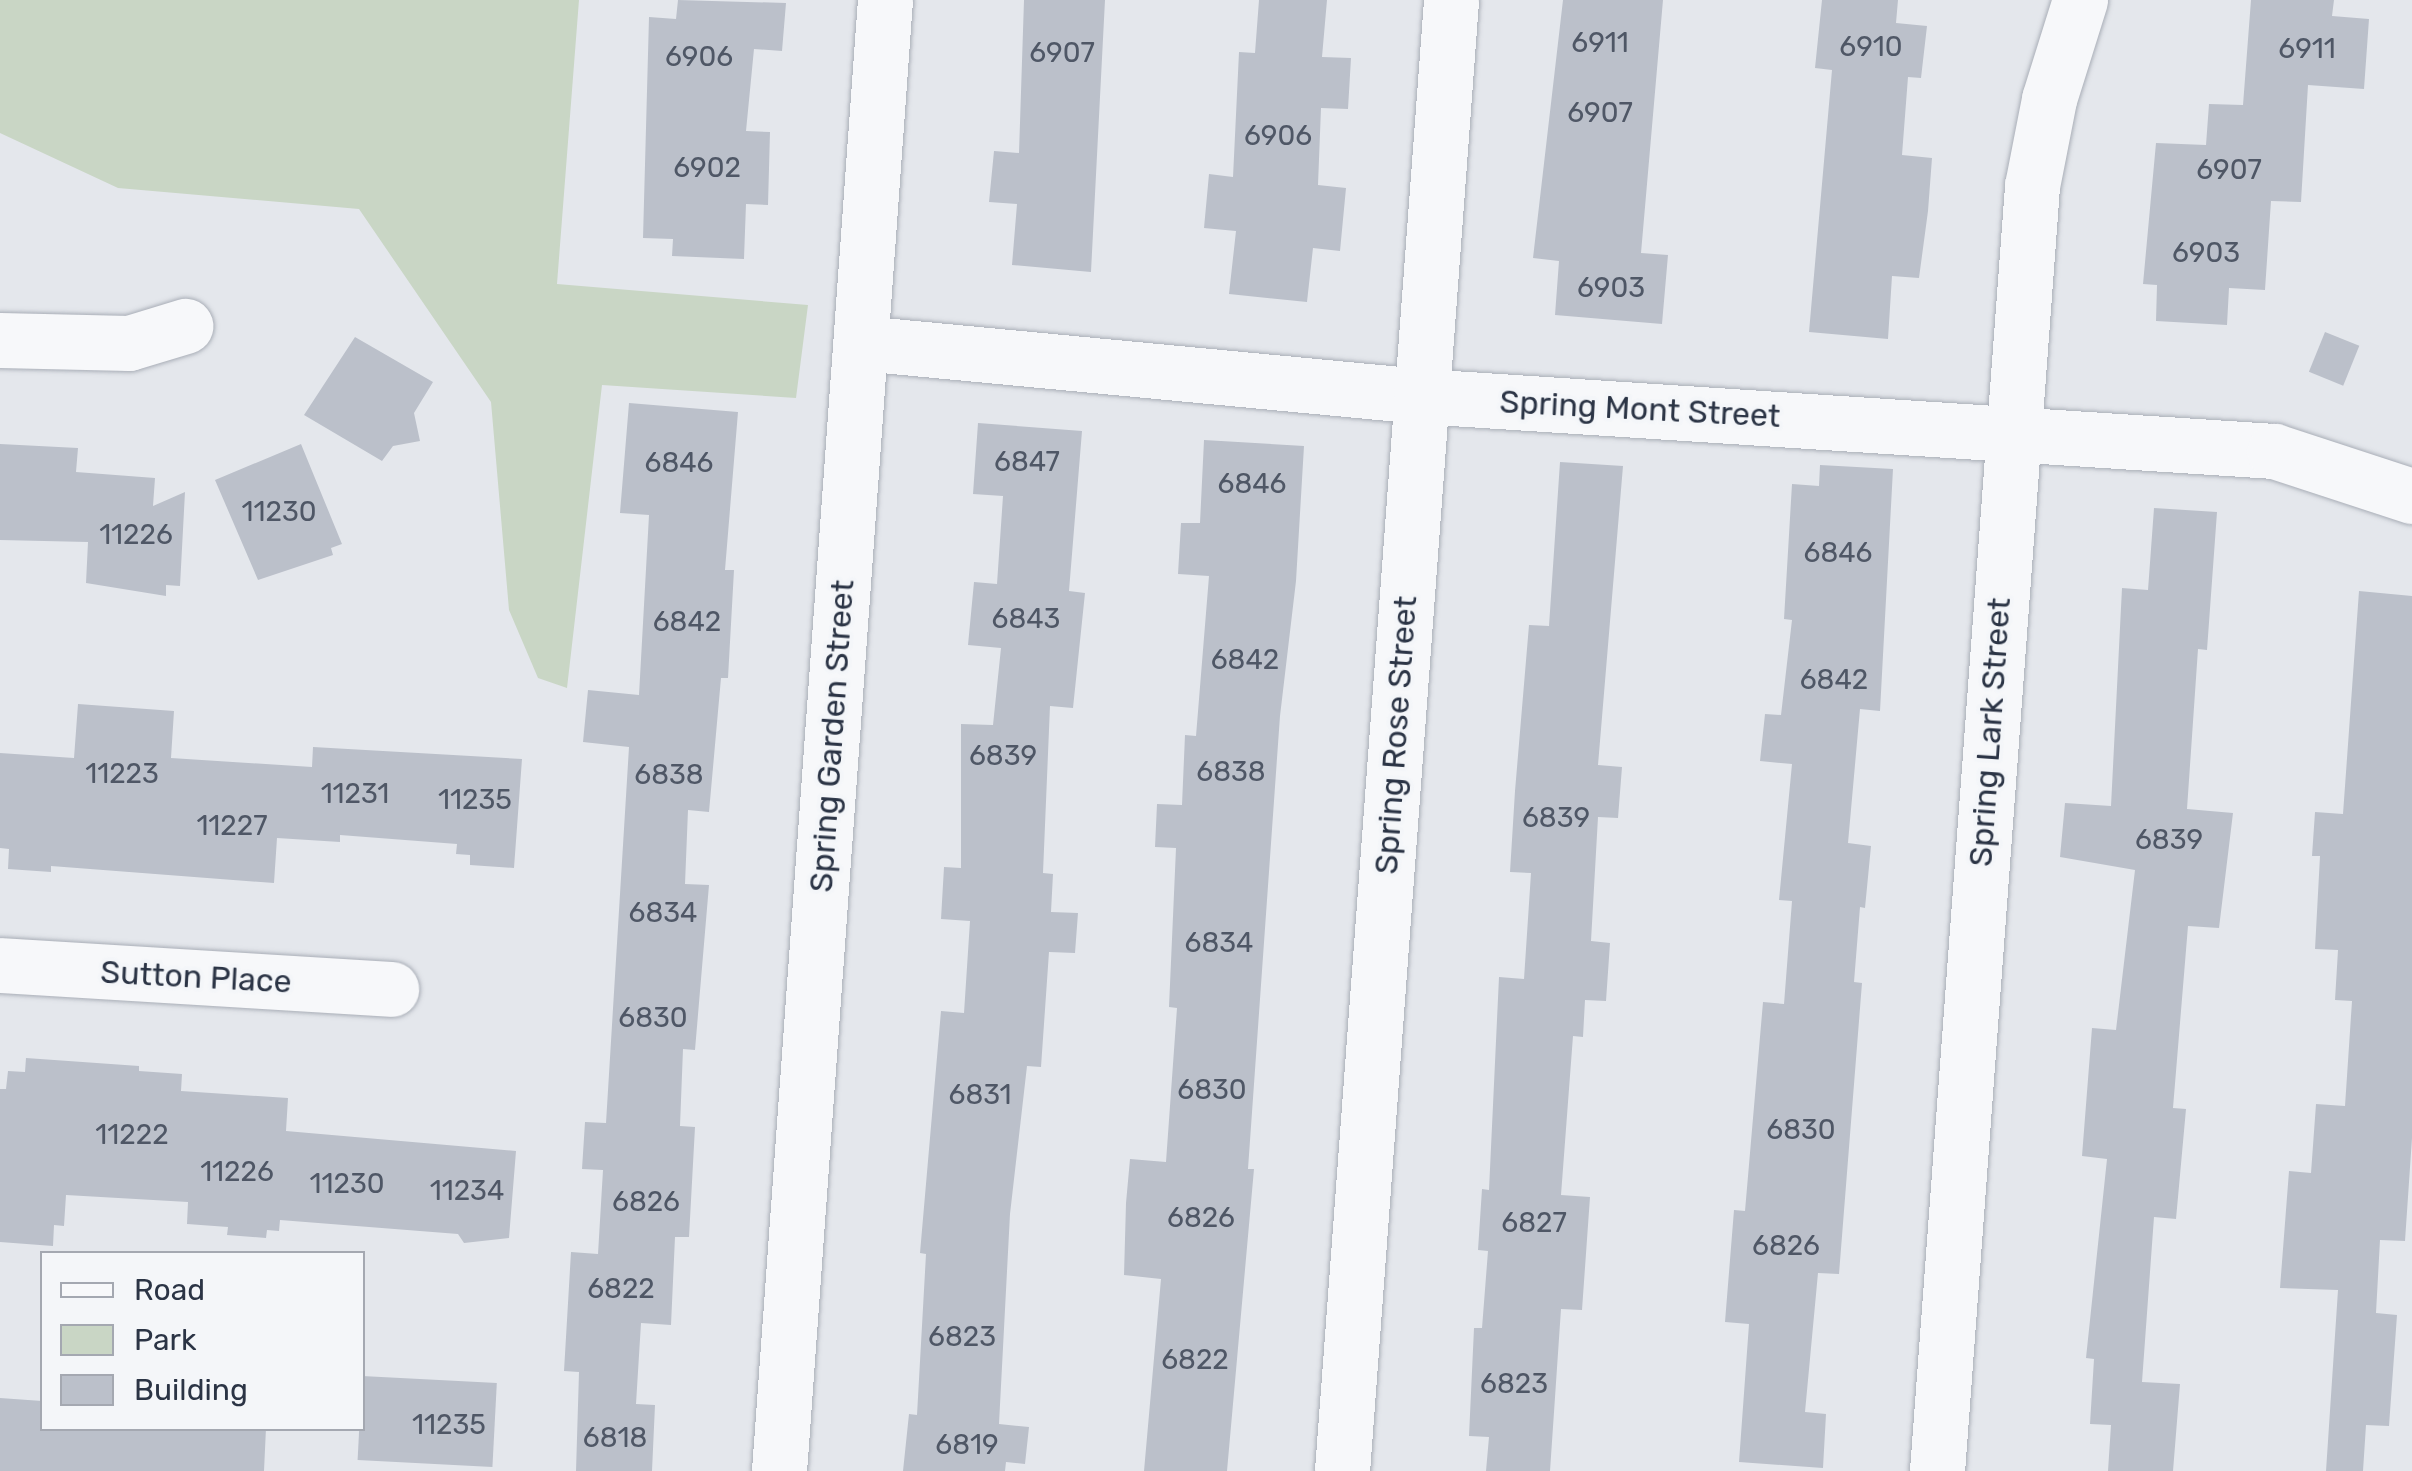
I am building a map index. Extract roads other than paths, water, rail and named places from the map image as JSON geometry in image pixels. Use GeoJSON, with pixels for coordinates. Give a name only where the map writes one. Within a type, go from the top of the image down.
{"type":"FeatureCollection","features":[{"type":"Feature","properties":{"kind":"street","name":"Spring Garden Street"},"geometry":{"type":"LineString","coordinates":[[779,1471],[885,0]]}},
{"type":"Feature","properties":{"kind":"street","name":"Spring Rose Street"},"geometry":{"type":"LineString","coordinates":[[1342,1471],[1451,0]]}},
{"type":"Feature","properties":{"kind":"street","name":"Spring Lark Street"},"geometry":{"type":"LineString","coordinates":[[1937,1471],[2032,186],[2049,99],[2080,0]]}},
{"type":"Feature","properties":{"kind":"street"},"geometry":{"type":"LineString","coordinates":[[0,340],[129,344],[185,326]]}},
{"type":"Feature","properties":{"kind":"street","name":"Spring Mont Street"},"geometry":{"type":"LineString","coordinates":[[861,343],[1421,396],[2274,451],[2412,496]]}},
{"type":"Feature","properties":{"kind":"street","name":"Sutton Place"},"geometry":{"type":"LineString","coordinates":[[0,965],[391,988]]}}]}
